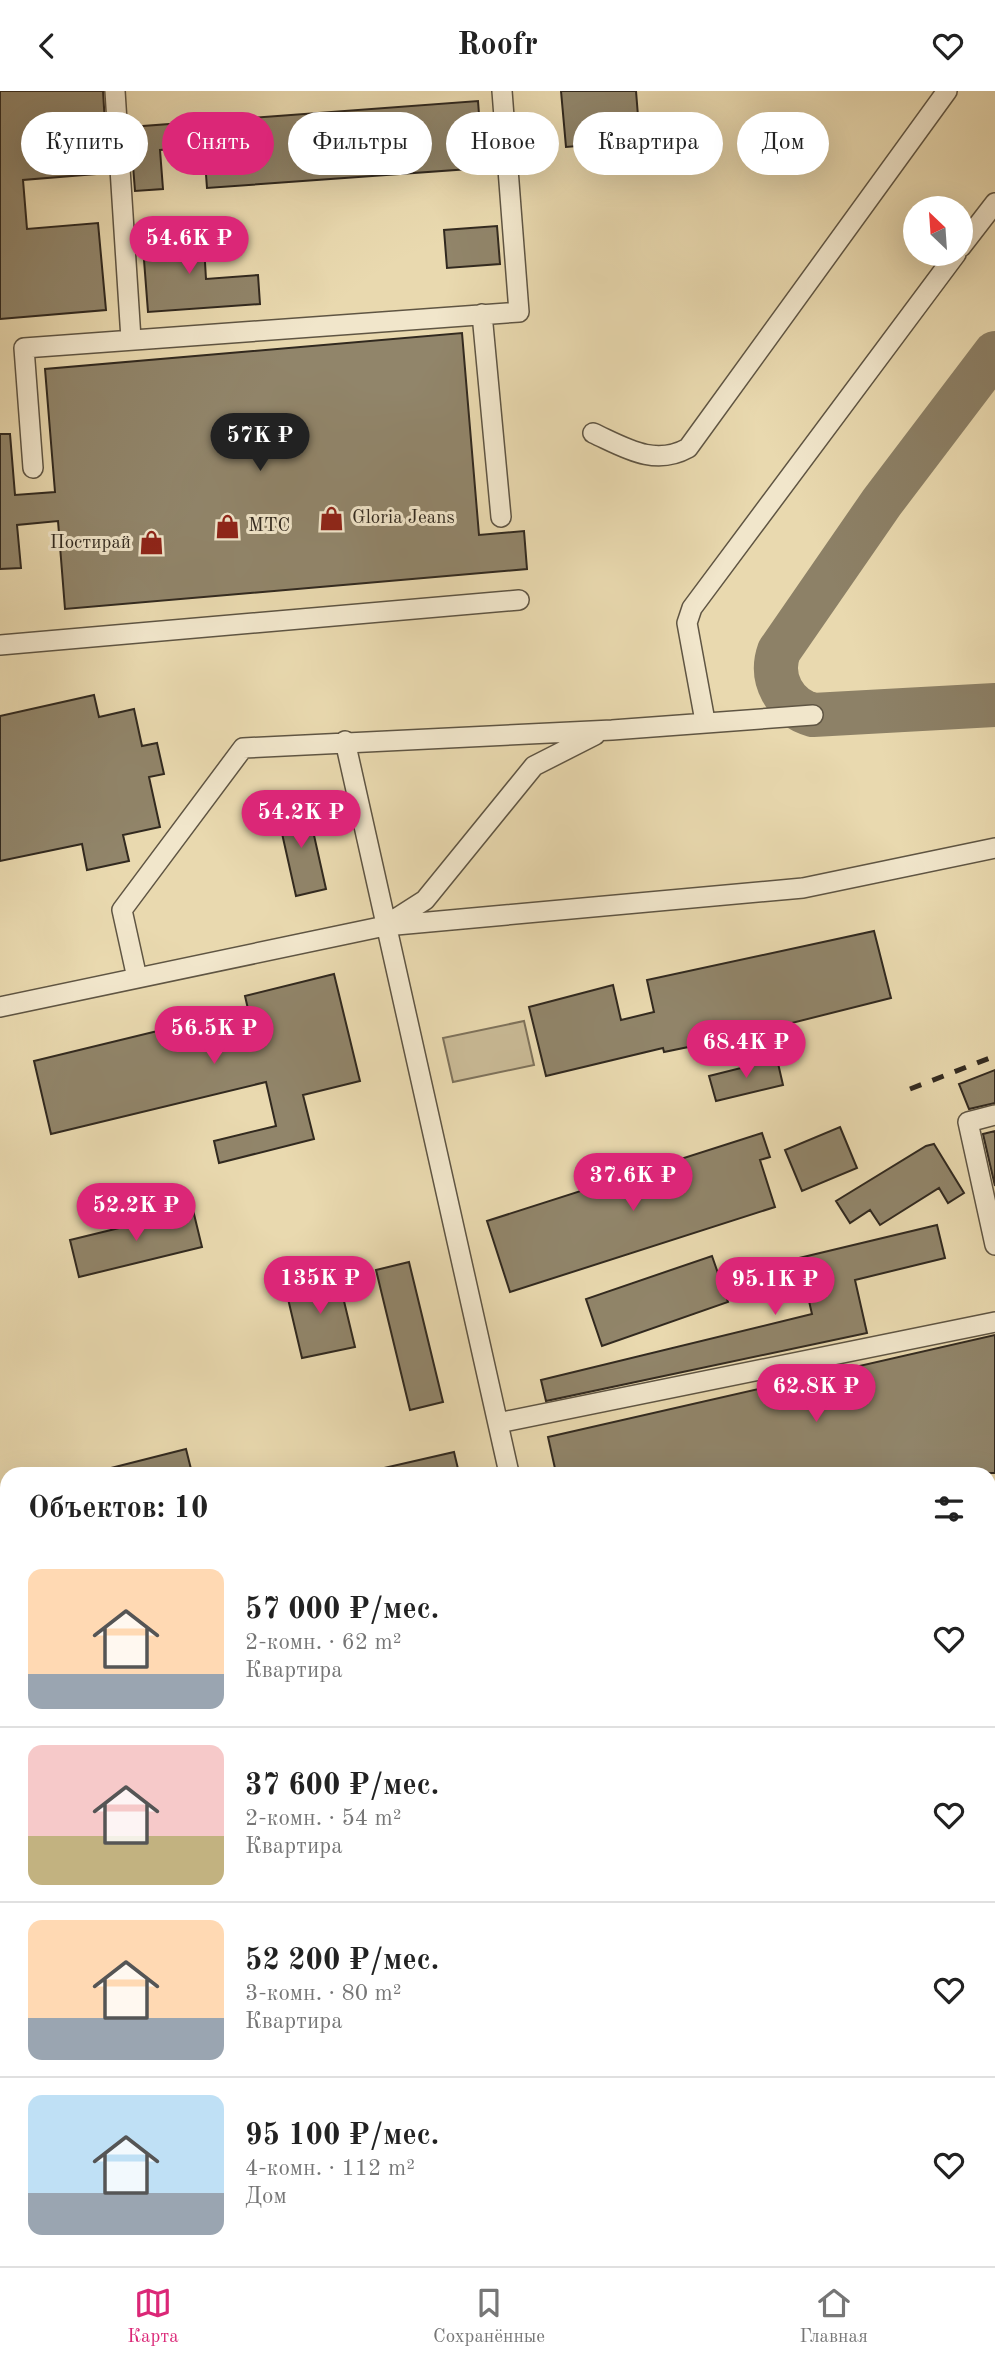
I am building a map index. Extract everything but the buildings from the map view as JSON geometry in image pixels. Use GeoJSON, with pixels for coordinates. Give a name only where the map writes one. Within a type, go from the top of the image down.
{"type":"FeatureCollection","features":[{"type":"Feature","properties":{"kind":"street"},"geometry":{"type":"LineString","coordinates":[[115,91],[131,339]]}},
{"type":"Feature","properties":{"kind":"street"},"geometry":{"type":"LineString","coordinates":[[33,468],[24,348],[519,312],[502,91]]}},
{"type":"Feature","properties":{"kind":"street"},"geometry":{"type":"LineString","coordinates":[[593,433],[640,454],[662,457],[675,455],[688,448],[947,91]]}},
{"type":"Feature","properties":{"kind":"street"},"geometry":{"type":"LineString","coordinates":[[973,231],[995,203]]}},
{"type":"Feature","properties":{"kind":"street"},"geometry":{"type":"LineString","coordinates":[[705,722],[687,623],[692,608],[947,266]]}},
{"type":"Feature","properties":{"kind":"street"},"geometry":{"type":"LineString","coordinates":[[482,314],[501,517]]}},
{"type":"Feature","properties":{"kind":"street"},"geometry":{"type":"LineString","coordinates":[[0,645],[519,600]]}},
{"type":"Feature","properties":{"kind":"street"},"geometry":{"type":"LineString","coordinates":[[137,978],[122,909],[243,748],[612,730],[813,715]]}},
{"type":"Feature","properties":{"kind":"street"},"geometry":{"type":"LineString","coordinates":[[385,926],[425,900],[534,766],[585,738],[612,730]]}},
{"type":"Feature","properties":{"kind":"street"},"geometry":{"type":"LineString","coordinates":[[345,741],[508,1467]]}},
{"type":"Feature","properties":{"kind":"street"},"geometry":{"type":"LineString","coordinates":[[0,1007],[385,926],[803,888],[995,848]]}},
{"type":"Feature","properties":{"kind":"street"},"geometry":{"type":"LineString","coordinates":[[995,1115],[968,1122],[995,1245]]}},
{"type":"Feature","properties":{"kind":"street"},"geometry":{"type":"LineString","coordinates":[[498,1423],[995,1322]]}},
{"type":"Feature","properties":{"kind":"shaded area"},"geometry":{"type":"Polygon","coordinates":[[[524,1021],[534,1065],[453,1082],[443,1038],[524,1021]]]}},
{"type":"Feature","properties":{"kind":"taxiway"},"geometry":{"type":"LineString","coordinates":[[995,353],[882,502],[779,651],[776,661],[778,681],[787,699],[794,706],[813,715],[995,705]]}},
{"type":"Feature","properties":{"kind":"railway"},"geometry":{"type":"LineString","coordinates":[[910,1089],[995,1056]]}},
{"type":"Feature","properties":{"kind":"place","name":"Gloria Jeans"},"geometry":{"type":"Point","coordinates":[332,518]}},
{"type":"Feature","properties":{"kind":"place","name":"МТС"},"geometry":{"type":"Point","coordinates":[228,526]}},
{"type":"Feature","properties":{"kind":"place","name":"Постирай"},"geometry":{"type":"Point","coordinates":[151,543]}}]}
